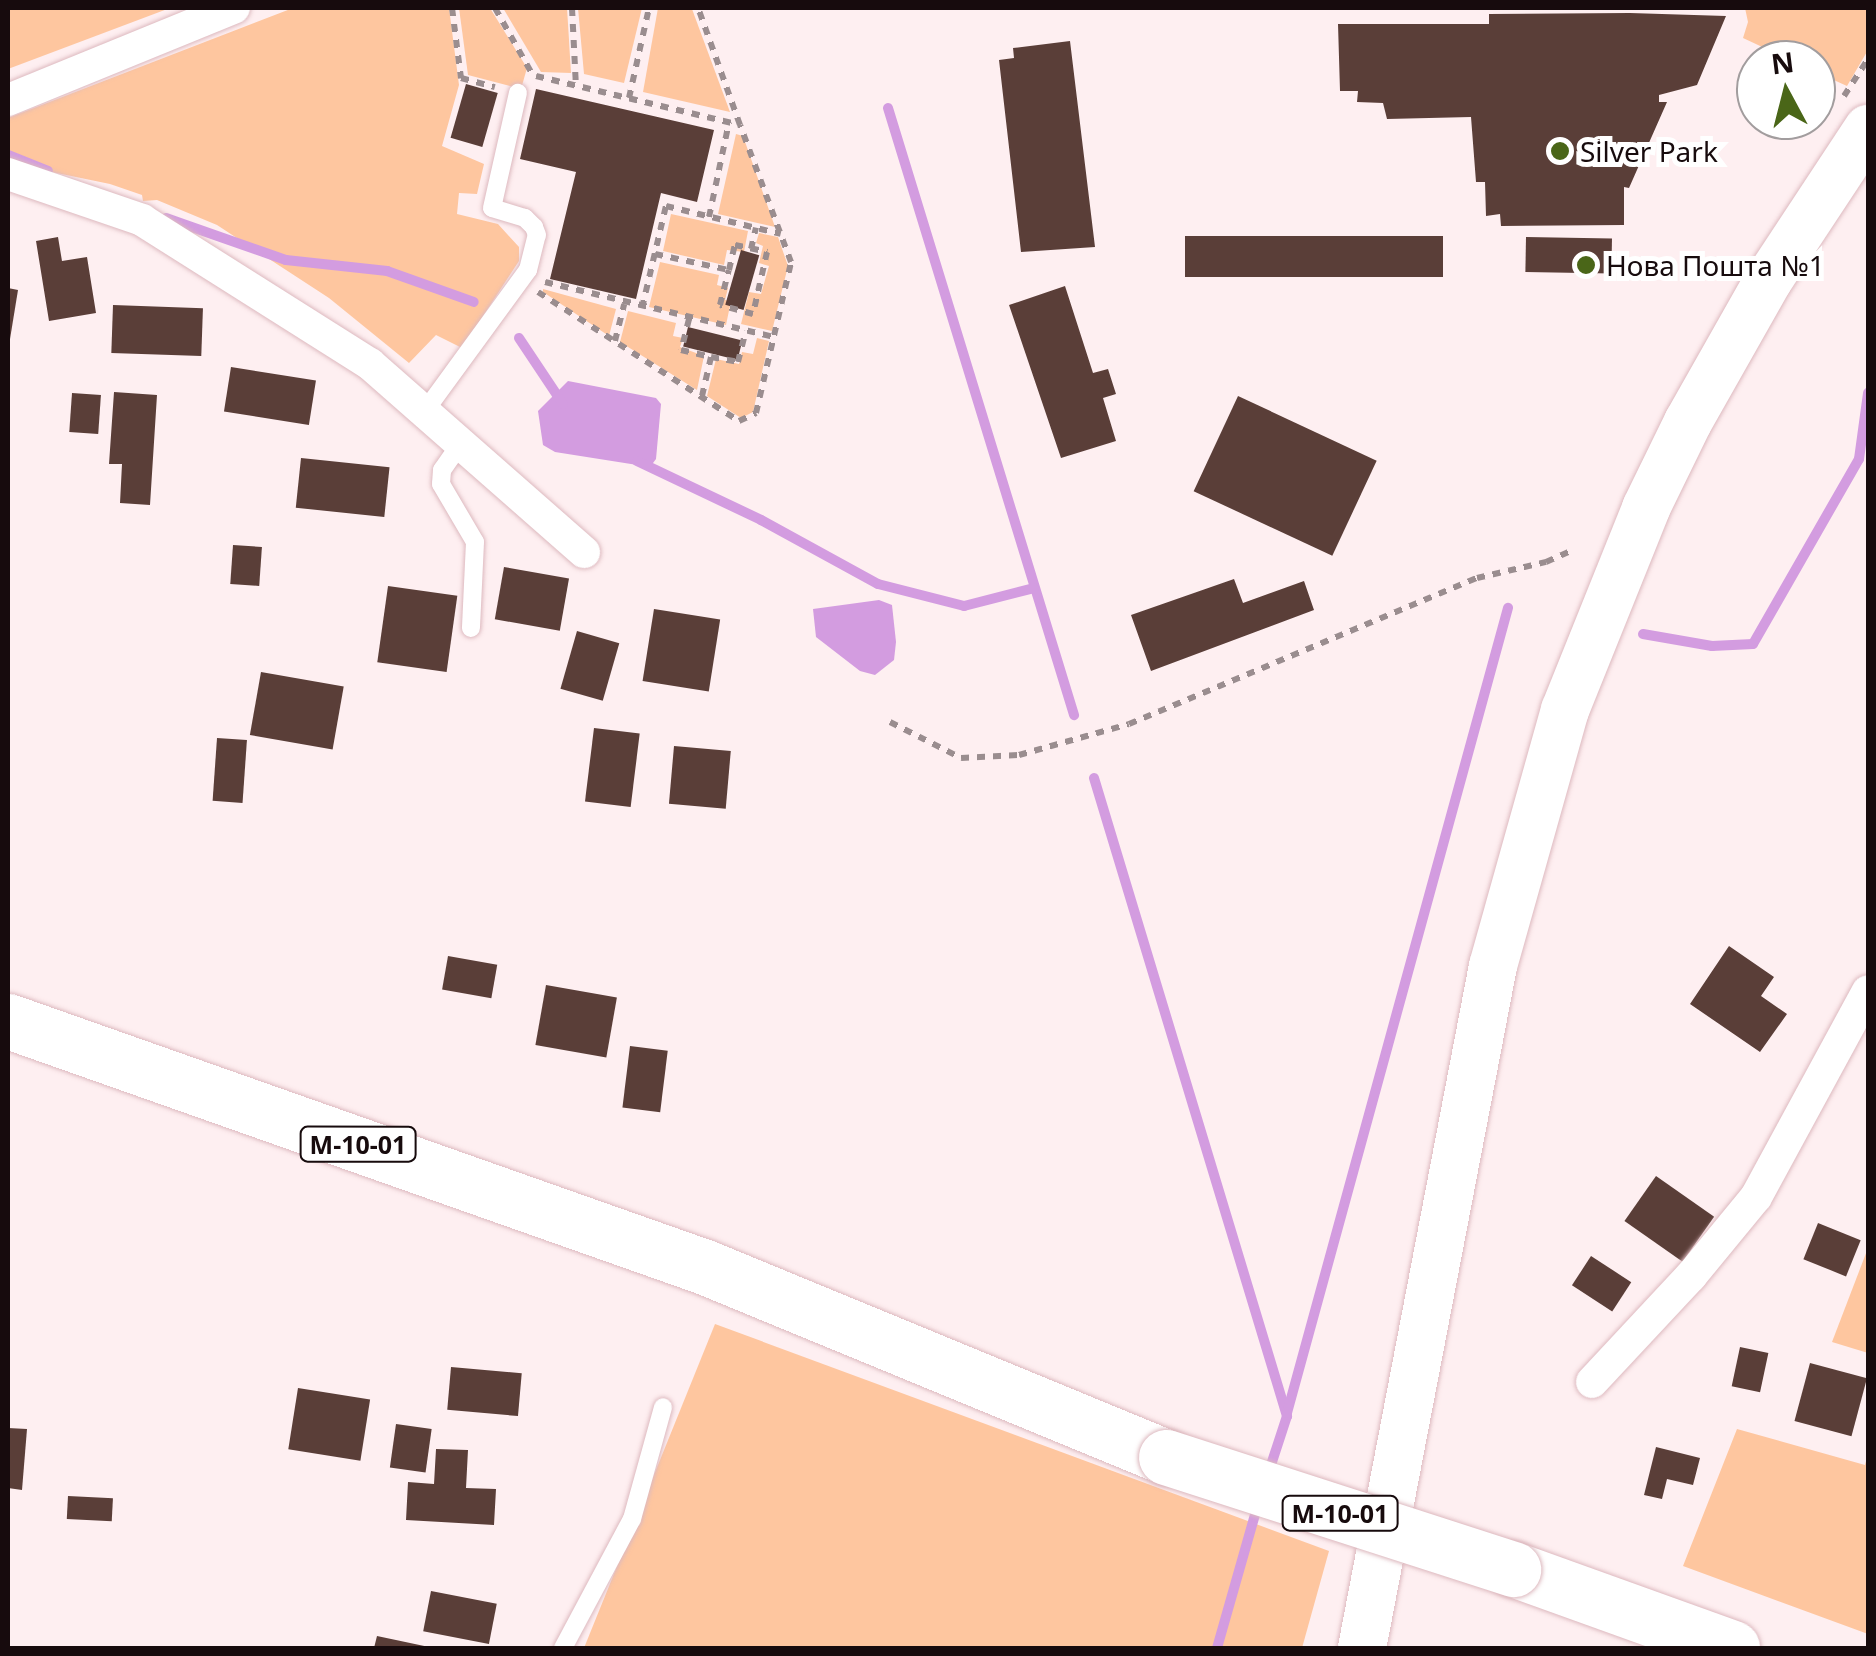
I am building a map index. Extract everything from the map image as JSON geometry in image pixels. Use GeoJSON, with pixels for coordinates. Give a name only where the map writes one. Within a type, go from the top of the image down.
{"type":"FeatureCollection","features":[{"type":"Feature","properties":{"kind":"highway","name":"М-10-01"},"geometry":{"type":"LineString","coordinates":[[8,1021],[706,1267],[1166,1457],[1513,1569],[1732,1648]]}},
{"type":"Feature","properties":{"kind":"main road"},"geometry":{"type":"LineString","coordinates":[[1362,1648],[1493,966],[1565,710],[1633,540],[1688,422],[1769,279],[1868,129]]}},
{"type":"Feature","properties":{"kind":"street"},"geometry":{"type":"LineString","coordinates":[[8,100],[234,8]]}},
{"type":"Feature","properties":{"kind":"street"},"geometry":{"type":"LineString","coordinates":[[8,174],[142,220],[370,364],[584,552]]}},
{"type":"Feature","properties":{"kind":"street"},"geometry":{"type":"LineString","coordinates":[[1592,1382],[1691,1276],[1756,1196],[1868,991]]}},
{"type":"Feature","properties":{"kind":"lane"},"geometry":{"type":"LineString","coordinates":[[425,411],[525,275],[537,236],[525,218],[484,206],[518,93]]}},
{"type":"Feature","properties":{"kind":"lane"},"geometry":{"type":"LineString","coordinates":[[461,443],[442,470],[441,484],[474,542],[471,628]]}},
{"type":"Feature","properties":{"kind":"lane"},"geometry":{"type":"LineString","coordinates":[[563,1648],[632,1519],[663,1407]]}},
{"type":"Feature","properties":{"kind":"path"},"geometry":{"type":"LineString","coordinates":[[495,8],[533,75]]}},
{"type":"Feature","properties":{"kind":"path"},"geometry":{"type":"LineString","coordinates":[[572,8],[576,86]]}},
{"type":"Feature","properties":{"kind":"path"},"geometry":{"type":"LineString","coordinates":[[649,8],[629,98],[740,125]]}},
{"type":"Feature","properties":{"kind":"path"},"geometry":{"type":"LineString","coordinates":[[525,275],[616,341],[740,421],[756,413],[792,262],[698,8]]}},
{"type":"Feature","properties":{"kind":"path"},"geometry":{"type":"LineString","coordinates":[[709,217],[729,122]]}},
{"type":"Feature","properties":{"kind":"path"},"geometry":{"type":"LineString","coordinates":[[642,308],[666,206],[781,234]]}},
{"type":"Feature","properties":{"kind":"path"},"geometry":{"type":"LineString","coordinates":[[751,249],[756,228]]}},
{"type":"Feature","properties":{"kind":"path"},"geometry":{"type":"LineString","coordinates":[[735,245],[766,252],[753,314],[720,305],[729,270],[735,245]]}},
{"type":"Feature","properties":{"kind":"path"},"geometry":{"type":"LineString","coordinates":[[655,254],[729,270]]}},
{"type":"Feature","properties":{"kind":"path"},"geometry":{"type":"LineString","coordinates":[[525,275],[624,304],[774,337]]}},
{"type":"Feature","properties":{"kind":"path"},"geometry":{"type":"LineString","coordinates":[[616,341],[624,304]]}},
{"type":"Feature","properties":{"kind":"path"},"geometry":{"type":"LineString","coordinates":[[733,328],[737,309]]}},
{"type":"Feature","properties":{"kind":"path"},"geometry":{"type":"LineString","coordinates":[[689,319],[682,350],[738,362],[746,330]]}},
{"type":"Feature","properties":{"kind":"path"},"geometry":{"type":"LineString","coordinates":[[702,396],[711,356]]}},
{"type":"Feature","properties":{"kind":"path"},"geometry":{"type":"LineString","coordinates":[[890,722],[960,758],[1020,755],[1129,724],[1477,578],[1546,562],[1574,550]]}},
{"type":"Feature","properties":{"kind":"shaded area"},"geometry":{"type":"Polygon","coordinates":[[[8,8],[170,8],[8,69],[8,8]]]}},
{"type":"Feature","properties":{"kind":"shaded area"},"geometry":{"type":"Polygon","coordinates":[[[293,8],[449,8],[459,85],[442,146],[484,164],[477,194],[459,193],[457,214],[498,224],[519,247],[519,261],[462,348],[436,335],[409,363],[329,298],[217,225],[157,200],[143,201],[142,195],[110,184],[8,163],[8,118],[293,8]]]}},
{"type":"Feature","properties":{"kind":"shaded area"},"geometry":{"type":"Polygon","coordinates":[[[459,8],[490,8],[527,68],[521,89],[468,75],[459,8]]]}},
{"type":"Feature","properties":{"kind":"shaded area"},"geometry":{"type":"Polygon","coordinates":[[[503,8],[567,8],[571,73],[541,72],[503,8]]]}},
{"type":"Feature","properties":{"kind":"shaded area"},"geometry":{"type":"Polygon","coordinates":[[[578,8],[642,8],[624,83],[584,74],[578,8]]]}},
{"type":"Feature","properties":{"kind":"shaded area"},"geometry":{"type":"Polygon","coordinates":[[[658,8],[692,9],[730,112],[643,92],[658,8]]]}},
{"type":"Feature","properties":{"kind":"shaded area"},"geometry":{"type":"Polygon","coordinates":[[[1745,8],[1868,8],[1868,50],[1847,86],[1836,81],[1836,40],[1747,40],[1743,38],[1748,22],[1745,8]]]}},
{"type":"Feature","properties":{"kind":"shaded area"},"geometry":{"type":"Polygon","coordinates":[[[736,134],[743,136],[775,227],[718,214],[736,134]]]}},
{"type":"Feature","properties":{"kind":"shaded area"},"geometry":{"type":"Polygon","coordinates":[[[671,214],[748,231],[744,252],[727,250],[724,265],[663,251],[671,214]]]}},
{"type":"Feature","properties":{"kind":"shaded area"},"geometry":{"type":"Polygon","coordinates":[[[759,233],[778,237],[788,266],[772,331],[741,324],[749,292],[761,294],[769,266],[759,263],[763,246],[756,243],[759,233]]]}},
{"type":"Feature","properties":{"kind":"shaded area"},"geometry":{"type":"Polygon","coordinates":[[[660,262],[719,275],[717,285],[728,288],[725,300],[731,301],[726,325],[649,307],[660,262]]]}},
{"type":"Feature","properties":{"kind":"shaded area"},"geometry":{"type":"Polygon","coordinates":[[[543,292],[616,309],[609,336],[543,292]]]}},
{"type":"Feature","properties":{"kind":"shaded area"},"geometry":{"type":"Polygon","coordinates":[[[628,311],[676,323],[673,336],[683,338],[680,347],[704,356],[697,390],[620,342],[628,311]]]}},
{"type":"Feature","properties":{"kind":"shaded area"},"geometry":{"type":"Polygon","coordinates":[[[757,338],[769,341],[753,412],[741,418],[707,396],[716,359],[739,364],[742,352],[753,354],[757,338]]]}},
{"type":"Feature","properties":{"kind":"shaded area"},"geometry":{"type":"Polygon","coordinates":[[[568,381],[656,398],[661,404],[656,459],[650,467],[555,452],[543,445],[538,411],[568,381]]]}},
{"type":"Feature","properties":{"kind":"shaded area"},"geometry":{"type":"Polygon","coordinates":[[[879,600],[892,605],[896,642],[894,660],[875,675],[860,671],[816,637],[813,609],[879,600]]]}},
{"type":"Feature","properties":{"kind":"shaded area"},"geometry":{"type":"Polygon","coordinates":[[[1868,1248],[1868,1353],[1832,1342],[1868,1248]]]}},
{"type":"Feature","properties":{"kind":"shaded area"},"geometry":{"type":"Polygon","coordinates":[[[715,1324],[1329,1551],[1302,1648],[584,1648],[715,1324]]]}},
{"type":"Feature","properties":{"kind":"shaded area"},"geometry":{"type":"Polygon","coordinates":[[[1737,1429],[1865,1465],[1868,1453],[1868,1634],[1683,1566],[1737,1429]]]}},
{"type":"Feature","properties":{"kind":"building","name":"Silver Park"},"geometry":{"type":"Polygon","coordinates":[[[1489,14],[1726,16],[1697,85],[1659,95],[1659,102],[1667,102],[1629,188],[1624,187],[1624,225],[1501,226],[1500,214],[1486,216],[1485,182],[1476,182],[1471,117],[1387,119],[1383,103],[1357,102],[1358,91],[1340,91],[1338,24],[1489,24],[1489,14]]]}},
{"type":"Feature","properties":{"kind":"building"},"geometry":{"type":"Polygon","coordinates":[[[1070,41],[1095,247],[1021,252],[999,60],[1014,58],[1013,48],[1070,41]]]}},
{"type":"Feature","properties":{"kind":"building"},"geometry":{"type":"Polygon","coordinates":[[[466,84],[498,93],[482,147],[451,138],[466,84]]]}},
{"type":"Feature","properties":{"kind":"building"},"geometry":{"type":"Polygon","coordinates":[[[536,89],[714,130],[697,202],[661,193],[636,299],[550,279],[576,172],[520,159],[536,89]]]}},
{"type":"Feature","properties":{"kind":"building"},"geometry":{"type":"Polygon","coordinates":[[[1185,236],[1443,236],[1443,277],[1185,277],[1185,236]]]}},
{"type":"Feature","properties":{"kind":"building"},"geometry":{"type":"Polygon","coordinates":[[[58,237],[62,261],[87,257],[96,313],[49,321],[36,241],[58,237]]]}},
{"type":"Feature","properties":{"kind":"building"},"geometry":{"type":"Polygon","coordinates":[[[1526,237],[1612,239],[1611,273],[1525,272],[1526,237]]]}},
{"type":"Feature","properties":{"kind":"building"},"geometry":{"type":"Polygon","coordinates":[[[741,250],[759,255],[744,310],[725,305],[741,250]]]}},
{"type":"Feature","properties":{"kind":"building"},"geometry":{"type":"Polygon","coordinates":[[[1065,286],[1093,373],[1108,369],[1116,394],[1103,398],[1116,441],[1061,458],[1009,305],[1065,286]]]}},
{"type":"Feature","properties":{"kind":"building"},"geometry":{"type":"Polygon","coordinates":[[[8,288],[18,290],[10,339],[8,339],[8,288]]]}},
{"type":"Feature","properties":{"kind":"building"},"geometry":{"type":"Polygon","coordinates":[[[113,305],[203,308],[201,356],[111,353],[113,305]]]}},
{"type":"Feature","properties":{"kind":"building"},"geometry":{"type":"Polygon","coordinates":[[[688,327],[742,341],[737,360],[683,346],[688,327]]]}},
{"type":"Feature","properties":{"kind":"building"},"geometry":{"type":"Polygon","coordinates":[[[231,367],[316,380],[309,425],[224,411],[231,367]]]}},
{"type":"Feature","properties":{"kind":"building"},"geometry":{"type":"Polygon","coordinates":[[[114,392],[157,395],[150,505],[120,503],[122,464],[109,464],[114,392]]]}},
{"type":"Feature","properties":{"kind":"building"},"geometry":{"type":"Polygon","coordinates":[[[72,393],[101,395],[98,434],[69,432],[72,393]]]}},
{"type":"Feature","properties":{"kind":"building"},"geometry":{"type":"Polygon","coordinates":[[[1238,396],[1377,461],[1332,556],[1194,491],[1238,396]]]}},
{"type":"Feature","properties":{"kind":"building"},"geometry":{"type":"Polygon","coordinates":[[[301,458],[390,467],[384,517],[296,508],[301,458]]]}},
{"type":"Feature","properties":{"kind":"building"},"geometry":{"type":"Polygon","coordinates":[[[233,545],[262,547],[259,586],[230,584],[233,545]]]}},
{"type":"Feature","properties":{"kind":"building"},"geometry":{"type":"Polygon","coordinates":[[[504,567],[569,578],[560,631],[495,619],[504,567]]]}},
{"type":"Feature","properties":{"kind":"building"},"geometry":{"type":"Polygon","coordinates":[[[1234,579],[1243,603],[1304,581],[1314,610],[1151,671],[1131,615],[1234,579]]]}},
{"type":"Feature","properties":{"kind":"building"},"geometry":{"type":"Polygon","coordinates":[[[388,586],[457,596],[447,672],[377,662],[388,586]]]}},
{"type":"Feature","properties":{"kind":"building"},"geometry":{"type":"Polygon","coordinates":[[[654,609],[720,619],[709,692],[643,681],[654,609]]]}},
{"type":"Feature","properties":{"kind":"building"},"geometry":{"type":"Polygon","coordinates":[[[577,631],[619,643],[603,701],[560,689],[577,631]]]}},
{"type":"Feature","properties":{"kind":"building"},"geometry":{"type":"Polygon","coordinates":[[[261,672],[344,687],[333,750],[250,735],[261,672]]]}},
{"type":"Feature","properties":{"kind":"building"},"geometry":{"type":"Polygon","coordinates":[[[594,728],[640,734],[631,807],[585,801],[594,728]]]}},
{"type":"Feature","properties":{"kind":"building"},"geometry":{"type":"Polygon","coordinates":[[[217,738],[247,740],[243,803],[213,801],[217,738]]]}},
{"type":"Feature","properties":{"kind":"building"},"geometry":{"type":"Polygon","coordinates":[[[674,746],[731,751],[726,809],[669,804],[674,746]]]}},
{"type":"Feature","properties":{"kind":"building"},"geometry":{"type":"Polygon","coordinates":[[[1729,946],[1774,977],[1761,996],[1787,1014],[1760,1052],[1690,1004],[1729,946]]]}},
{"type":"Feature","properties":{"kind":"building"},"geometry":{"type":"Polygon","coordinates":[[[448,956],[497,965],[491,998],[442,989],[448,956]]]}},
{"type":"Feature","properties":{"kind":"building"},"geometry":{"type":"Polygon","coordinates":[[[546,985],[617,998],[606,1058],[535,1045],[546,985]]]}},
{"type":"Feature","properties":{"kind":"building"},"geometry":{"type":"Polygon","coordinates":[[[630,1046],[668,1051],[660,1112],[622,1108],[630,1046]]]}},
{"type":"Feature","properties":{"kind":"building"},"geometry":{"type":"Polygon","coordinates":[[[1656,1176],[1714,1217],[1683,1262],[1624,1221],[1656,1176]]]}},
{"type":"Feature","properties":{"kind":"building"},"geometry":{"type":"Polygon","coordinates":[[[1818,1223],[1861,1240],[1846,1276],[1803,1259],[1818,1223]]]}},
{"type":"Feature","properties":{"kind":"building"},"geometry":{"type":"Polygon","coordinates":[[[1591,1256],[1631,1282],[1612,1311],[1572,1285],[1591,1256]]]}},
{"type":"Feature","properties":{"kind":"building"},"geometry":{"type":"Polygon","coordinates":[[[1740,1347],[1768,1353],[1760,1392],[1732,1386],[1740,1347]]]}},
{"type":"Feature","properties":{"kind":"building"},"geometry":{"type":"Polygon","coordinates":[[[1810,1363],[1867,1378],[1851,1436],[1794,1421],[1810,1363]]]}},
{"type":"Feature","properties":{"kind":"building"},"geometry":{"type":"Polygon","coordinates":[[[451,1367],[522,1373],[518,1416],[447,1410],[451,1367]]]}},
{"type":"Feature","properties":{"kind":"building"},"geometry":{"type":"Polygon","coordinates":[[[298,1388],[370,1399],[360,1461],[288,1449],[298,1388]]]}},
{"type":"Feature","properties":{"kind":"building"},"geometry":{"type":"Polygon","coordinates":[[[396,1424],[432,1429],[426,1473],[390,1468],[396,1424]]]}},
{"type":"Feature","properties":{"kind":"building"},"geometry":{"type":"Polygon","coordinates":[[[8,1428],[27,1429],[22,1490],[8,1488],[8,1428]]]}},
{"type":"Feature","properties":{"kind":"building"},"geometry":{"type":"Polygon","coordinates":[[[1656,1447],[1700,1458],[1693,1485],[1667,1479],[1662,1499],[1644,1495],[1656,1447]]]}},
{"type":"Feature","properties":{"kind":"building"},"geometry":{"type":"Polygon","coordinates":[[[436,1449],[468,1450],[466,1488],[496,1489],[494,1525],[406,1520],[408,1482],[434,1484],[436,1449]]]}},
{"type":"Feature","properties":{"kind":"building"},"geometry":{"type":"Polygon","coordinates":[[[68,1496],[113,1498],[112,1521],[67,1519],[68,1496]]]}},
{"type":"Feature","properties":{"kind":"building"},"geometry":{"type":"Polygon","coordinates":[[[431,1591],[497,1604],[489,1644],[423,1631],[431,1591]]]}},
{"type":"Feature","properties":{"kind":"building"},"geometry":{"type":"Polygon","coordinates":[[[377,1636],[429,1647],[374,1648],[377,1636]]]}},
{"type":"Feature","properties":{"kind":"waterway"},"geometry":{"type":"LineString","coordinates":[[888,108],[1074,715]]}},
{"type":"Feature","properties":{"kind":"waterway"},"geometry":{"type":"LineString","coordinates":[[8,155],[48,171]]}},
{"type":"Feature","properties":{"kind":"waterway"},"geometry":{"type":"LineString","coordinates":[[166,218],[286,260],[387,271],[474,302]]}},
{"type":"Feature","properties":{"kind":"waterway"},"geometry":{"type":"LineString","coordinates":[[519,338],[563,404]]}},
{"type":"Feature","properties":{"kind":"waterway"},"geometry":{"type":"LineString","coordinates":[[1643,634],[1712,646],[1753,644],[1859,459],[1868,393]]}},
{"type":"Feature","properties":{"kind":"waterway"},"geometry":{"type":"LineString","coordinates":[[637,461],[761,520],[878,584],[964,606],[1034,588]]}},
{"type":"Feature","properties":{"kind":"waterway"},"geometry":{"type":"LineString","coordinates":[[1287,1413],[1508,608]]}},
{"type":"Feature","properties":{"kind":"waterway"},"geometry":{"type":"LineString","coordinates":[[1094,778],[1287,1416],[1269,1471]]}},
{"type":"Feature","properties":{"kind":"waterway"},"geometry":{"type":"LineString","coordinates":[[1217,1648],[1259,1501]]}},
{"type":"Feature","properties":{"kind":"place","name":"Silver Park"},"geometry":{"type":"Point","coordinates":[1560,151]}},
{"type":"Feature","properties":{"kind":"place","name":"Нова Пошта №1"},"geometry":{"type":"Point","coordinates":[1586,265]}}]}
